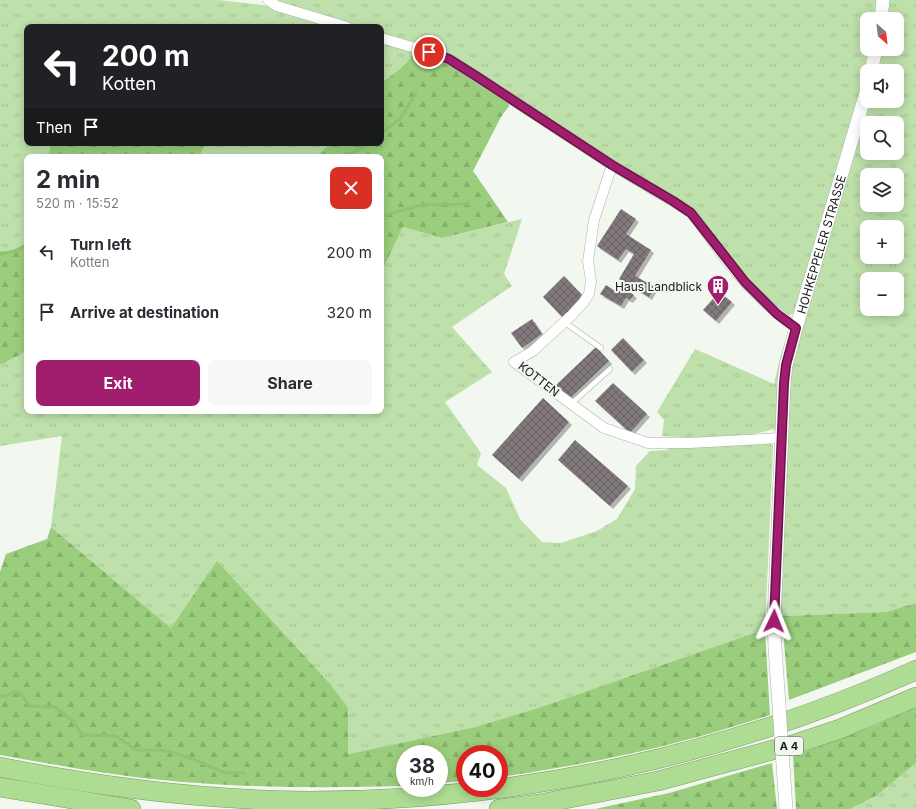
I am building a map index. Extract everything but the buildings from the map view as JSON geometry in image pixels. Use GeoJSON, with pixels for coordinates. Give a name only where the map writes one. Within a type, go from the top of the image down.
{"type":"FeatureCollection","features":[{"type":"Feature","properties":{"kind":"highway","name":"A 4"},"geometry":{"type":"LineString","coordinates":[[0,767],[112,786],[252,799],[363,800],[480,790],[561,779],[630,766],[690,751],[761,730],[810,713],[851,698],[916,670]]}},
{"type":"Feature","properties":{"kind":"highway","name":"A 4"},"geometry":{"type":"LineString","coordinates":[[499,809],[539,804],[672,777],[795,744],[840,728],[916,697]]}},
{"type":"Feature","properties":{"kind":"highway"},"geometry":{"type":"LineString","coordinates":[[0,786],[131,809]]}},
{"type":"Feature","properties":{"kind":"street"},"geometry":{"type":"LineString","coordinates":[[268,0],[276,6],[337,24]]}},
{"type":"Feature","properties":{"kind":"street"},"geometry":{"type":"LineString","coordinates":[[882,12],[883,0]]}},
{"type":"Feature","properties":{"kind":"street"},"geometry":{"type":"LineString","coordinates":[[384,39],[449,59],[612,165],[691,213],[745,282],[777,314],[796,328]]}},
{"type":"Feature","properties":{"kind":"street","name":"HOHKEPPELER STRASSE"},"geometry":{"type":"LineString","coordinates":[[786,809],[774,621],[784,383],[786,365],[796,328],[861,108]]}},
{"type":"Feature","properties":{"kind":"street","name":"KOTTEN"},"geometry":{"type":"LineString","coordinates":[[612,165],[594,220],[588,261],[591,281],[589,294],[583,303],[533,351],[514,362],[604,428],[648,443],[689,443],[781,438]]}},
{"type":"Feature","properties":{"kind":"lane"},"geometry":{"type":"LineString","coordinates":[[564,322],[601,348]]}},
{"type":"Feature","properties":{"kind":"lane"},"geometry":{"type":"LineString","coordinates":[[571,404],[610,369]]}},
{"type":"Feature","properties":{"kind":"green space"},"geometry":{"type":"Polygon","coordinates":[[[0,0],[219,0],[270,6],[327,24],[24,24],[24,146],[51,146],[48,154],[24,154],[24,244],[4,253],[0,251],[0,0]]]}},
{"type":"Feature","properties":{"kind":"green space"},"geometry":{"type":"Polygon","coordinates":[[[277,0],[879,0],[877,12],[860,12],[860,56],[869,56],[867,64],[860,64],[860,95],[857,107],[796,311],[791,315],[785,314],[755,288],[736,266],[695,211],[561,127],[384,36],[384,24],[350,24],[277,0]]]}},
{"type":"Feature","properties":{"kind":"green space"},"geometry":{"type":"Polygon","coordinates":[[[888,0],[916,0],[916,603],[886,612],[781,616],[786,441],[792,363],[860,132],[860,160],[904,160],[904,116],[865,116],[867,108],[904,108],[904,64],[878,64],[880,56],[904,56],[904,12],[887,12],[888,0]]]}},
{"type":"Feature","properties":{"kind":"green space"},"geometry":{"type":"Polygon","coordinates":[[[384,42],[414,51],[405,65],[384,80],[384,42]]]}},
{"type":"Feature","properties":{"kind":"green space"},"geometry":{"type":"Polygon","coordinates":[[[414,51],[443,62],[469,75],[508,101],[509,106],[501,117],[473,171],[508,222],[442,238],[403,227],[384,267],[384,154],[318,154],[328,146],[384,146],[384,80],[405,65],[414,51]]]}},
{"type":"Feature","properties":{"kind":"green space"},"geometry":{"type":"Polygon","coordinates":[[[51,146],[204,146],[200,154],[48,154],[51,146]]]}},
{"type":"Feature","properties":{"kind":"green space"},"geometry":{"type":"Polygon","coordinates":[[[204,146],[328,146],[318,154],[200,154],[204,146]]]}},
{"type":"Feature","properties":{"kind":"green space"},"geometry":{"type":"Polygon","coordinates":[[[522,219],[504,274],[512,286],[452,327],[492,372],[445,402],[481,453],[477,465],[506,488],[520,519],[542,542],[561,543],[597,531],[617,519],[635,489],[636,466],[650,451],[666,450],[675,446],[769,442],[773,446],[765,631],[754,633],[541,707],[475,727],[348,754],[218,562],[171,628],[51,527],[62,436],[0,446],[0,365],[24,353],[24,414],[384,414],[384,267],[403,227],[442,238],[522,219]]]}},
{"type":"Feature","properties":{"kind":"green space"},"geometry":{"type":"Polygon","coordinates":[[[24,244],[24,353],[0,365],[0,251],[10,251],[24,244]]]}},
{"type":"Feature","properties":{"kind":"green space"},"geometry":{"type":"Polygon","coordinates":[[[787,337],[777,429],[774,431],[773,429],[760,433],[718,438],[662,436],[664,420],[657,412],[695,349],[774,384],[787,337]]]}},
{"type":"Feature","properties":{"kind":"green space"},"geometry":{"type":"Polygon","coordinates":[[[51,527],[171,628],[217,561],[330,684],[348,708],[348,754],[475,727],[541,707],[754,633],[765,631],[770,715],[703,736],[602,760],[508,776],[508,745],[456,745],[456,782],[448,782],[448,745],[396,745],[396,786],[294,787],[183,782],[114,774],[0,755],[0,572],[6,554],[47,539],[51,527]]]}},
{"type":"Feature","properties":{"kind":"green space"},"geometry":{"type":"Polygon","coordinates":[[[916,603],[916,652],[789,700],[781,616],[886,612],[916,603]]]}},
{"type":"Feature","properties":{"kind":"green space"},"geometry":{"type":"Polygon","coordinates":[[[916,707],[916,763],[876,796],[850,809],[796,809],[793,756],[876,725],[916,707]]]}},
{"type":"Feature","properties":{"kind":"green space"},"geometry":{"type":"Polygon","coordinates":[[[772,763],[777,809],[595,809],[669,793],[772,763]]]}},
{"type":"Feature","properties":{"kind":"green space"},"geometry":{"type":"Polygon","coordinates":[[[916,763],[916,809],[850,809],[876,796],[916,763]]]}},
{"type":"Feature","properties":{"kind":"waterway"},"geometry":{"type":"LineString","coordinates":[[384,131],[400,119],[416,93]]}},
{"type":"Feature","properties":{"kind":"waterway"},"geometry":{"type":"LineString","coordinates":[[350,154],[364,146]]}},
{"type":"Feature","properties":{"kind":"waterway"},"geometry":{"type":"LineString","coordinates":[[384,215],[421,205],[469,204]]}},
{"type":"Feature","properties":{"kind":"waterway"},"geometry":{"type":"LineString","coordinates":[[0,254],[15,251],[24,246]]}},
{"type":"Feature","properties":{"kind":"waterway"},"geometry":{"type":"LineString","coordinates":[[0,696],[6,696],[14,692],[21,694],[29,706],[55,707],[74,722],[82,735],[116,736],[136,750],[159,750],[171,752],[195,760],[225,773],[244,773]]}},
{"type":"Feature","properties":{"kind":"place","name":"Haus Landblick"},"geometry":{"type":"Point","coordinates":[718,306]}},
{"type":"Feature","properties":{"kind":"route"},"geometry":{"type":"LineString","coordinates":[[429,52],[449,59],[612,165],[691,213],[745,282],[777,314],[796,328],[786,365],[784,383],[774,621]]}}]}
